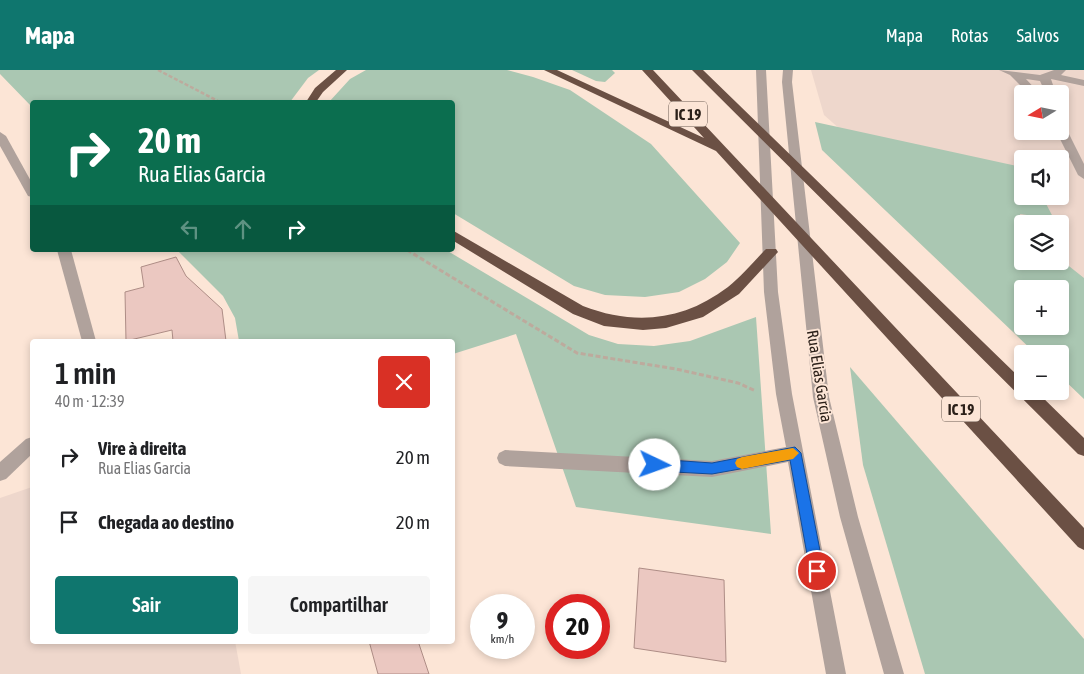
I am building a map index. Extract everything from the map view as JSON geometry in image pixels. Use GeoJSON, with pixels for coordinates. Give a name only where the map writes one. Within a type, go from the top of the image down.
{"type":"FeatureCollection","features":[{"type":"Feature","properties":{"kind":"highway"},"geometry":{"type":"LineString","coordinates":[[312,100],[319,90],[342,70]]}},
{"type":"Feature","properties":{"kind":"highway"},"geometry":{"type":"LineString","coordinates":[[549,70],[726,155]]}},
{"type":"Feature","properties":{"kind":"highway","name":"IC 19"},"geometry":{"type":"LineString","coordinates":[[647,70],[1084,541]]}},
{"type":"Feature","properties":{"kind":"highway","name":"IC 19"},"geometry":{"type":"LineString","coordinates":[[697,70],[1014,380]]}},
{"type":"Feature","properties":{"kind":"highway"},"geometry":{"type":"LineString","coordinates":[[455,236],[578,310],[604,320],[643,324],[666,322],[698,313],[734,290],[771,252]]}},
{"type":"Feature","properties":{"kind":"highway","name":"IC 19"},"geometry":{"type":"LineString","coordinates":[[1034,400],[1084,449]]}},
{"type":"Feature","properties":{"kind":"street"},"geometry":{"type":"LineString","coordinates":[[761,70],[771,252],[771,292],[784,394],[836,674]]}},
{"type":"Feature","properties":{"kind":"street","name":"Rua Elias Garcia"},"geometry":{"type":"LineString","coordinates":[[788,70],[787,82],[821,397],[849,517],[894,674]]}},
{"type":"Feature","properties":{"kind":"street"},"geometry":{"type":"LineString","coordinates":[[1047,77],[1061,70]]}},
{"type":"Feature","properties":{"kind":"street"},"geometry":{"type":"LineString","coordinates":[[1008,72],[1084,84]]}},
{"type":"Feature","properties":{"kind":"street"},"geometry":{"type":"LineString","coordinates":[[1008,72],[1024,85]]}},
{"type":"Feature","properties":{"kind":"street"},"geometry":{"type":"LineString","coordinates":[[1047,77],[1049,85]]}},
{"type":"Feature","properties":{"kind":"street"},"geometry":{"type":"LineString","coordinates":[[0,136],[30,189]]}},
{"type":"Feature","properties":{"kind":"street"},"geometry":{"type":"LineString","coordinates":[[1066,140],[1084,175]]}},
{"type":"Feature","properties":{"kind":"street"},"geometry":{"type":"LineString","coordinates":[[65,252],[88,339]]}},
{"type":"Feature","properties":{"kind":"street"},"geometry":{"type":"LineString","coordinates":[[0,473],[30,446]]}},
{"type":"Feature","properties":{"kind":"street"},"geometry":{"type":"LineString","coordinates":[[505,458],[712,469],[795,453]]}},
{"type":"Feature","properties":{"kind":"path"},"geometry":{"type":"LineString","coordinates":[[158,70],[175,77],[216,100]]}},
{"type":"Feature","properties":{"kind":"shaded area"},"geometry":{"type":"Polygon","coordinates":[[[811,70],[1084,70],[1084,329],[1069,304],[1069,280],[1047,280],[1033,270],[1069,270],[1069,215],[1014,215],[1014,256],[857,144],[824,115],[811,70]]]}},
{"type":"Feature","properties":{"kind":"shaded area"},"geometry":{"type":"Polygon","coordinates":[[[30,488],[30,644],[236,644],[241,674],[0,674],[0,498],[30,488]]]}},
{"type":"Feature","properties":{"kind":"green space"},"geometry":{"type":"Polygon","coordinates":[[[0,70],[319,70],[308,78],[292,100],[30,100],[30,105],[0,74],[0,70]]]}},
{"type":"Feature","properties":{"kind":"green space"},"geometry":{"type":"Polygon","coordinates":[[[366,70],[507,70],[570,90],[651,144],[740,243],[727,262],[705,279],[679,292],[645,297],[605,295],[574,286],[455,214],[455,100],[331,100],[350,79],[366,70]]]}},
{"type":"Feature","properties":{"kind":"green space"},"geometry":{"type":"Polygon","coordinates":[[[572,70],[612,70],[615,73],[605,82],[596,81],[572,70]]]}},
{"type":"Feature","properties":{"kind":"green space"},"geometry":{"type":"Polygon","coordinates":[[[815,122],[1014,165],[1014,205],[1047,205],[1052,215],[1014,215],[1014,270],[1069,270],[1069,266],[1084,278],[1084,399],[1069,385],[1069,345],[1027,345],[1016,335],[1069,335],[1069,280],[1014,280],[1014,333],[822,150],[815,122]]]}},
{"type":"Feature","properties":{"kind":"green space"},"geometry":{"type":"Polygon","coordinates":[[[179,252],[449,252],[589,335],[618,344],[654,346],[690,341],[756,317],[771,534],[576,507],[516,334],[455,353],[455,339],[239,339],[235,318],[223,296],[179,252]]]}},
{"type":"Feature","properties":{"kind":"green space"},"geometry":{"type":"Polygon","coordinates":[[[850,367],[1084,639],[1084,674],[925,674],[863,465],[850,367]]]}},
{"type":"Feature","properties":{"kind":"building"},"geometry":{"type":"Polygon","coordinates":[[[176,257],[186,276],[222,309],[226,339],[173,339],[172,330],[134,339],[126,339],[125,292],[144,287],[141,267],[176,257]]]}},
{"type":"Feature","properties":{"kind":"building"},"geometry":{"type":"Polygon","coordinates":[[[639,568],[724,580],[726,662],[634,648],[639,568]]]}},
{"type":"Feature","properties":{"kind":"building"},"geometry":{"type":"Polygon","coordinates":[[[370,644],[419,644],[429,674],[378,674],[370,644]]]}},
{"type":"Feature","properties":{"kind":"slow traffic"},"geometry":{"type":"LineString","coordinates":[[742,463],[793,453]]}},
{"type":"Feature","properties":{"kind":"route"},"geometry":{"type":"LineString","coordinates":[[655,465],[712,469],[795,453],[817,571]]}}]}
